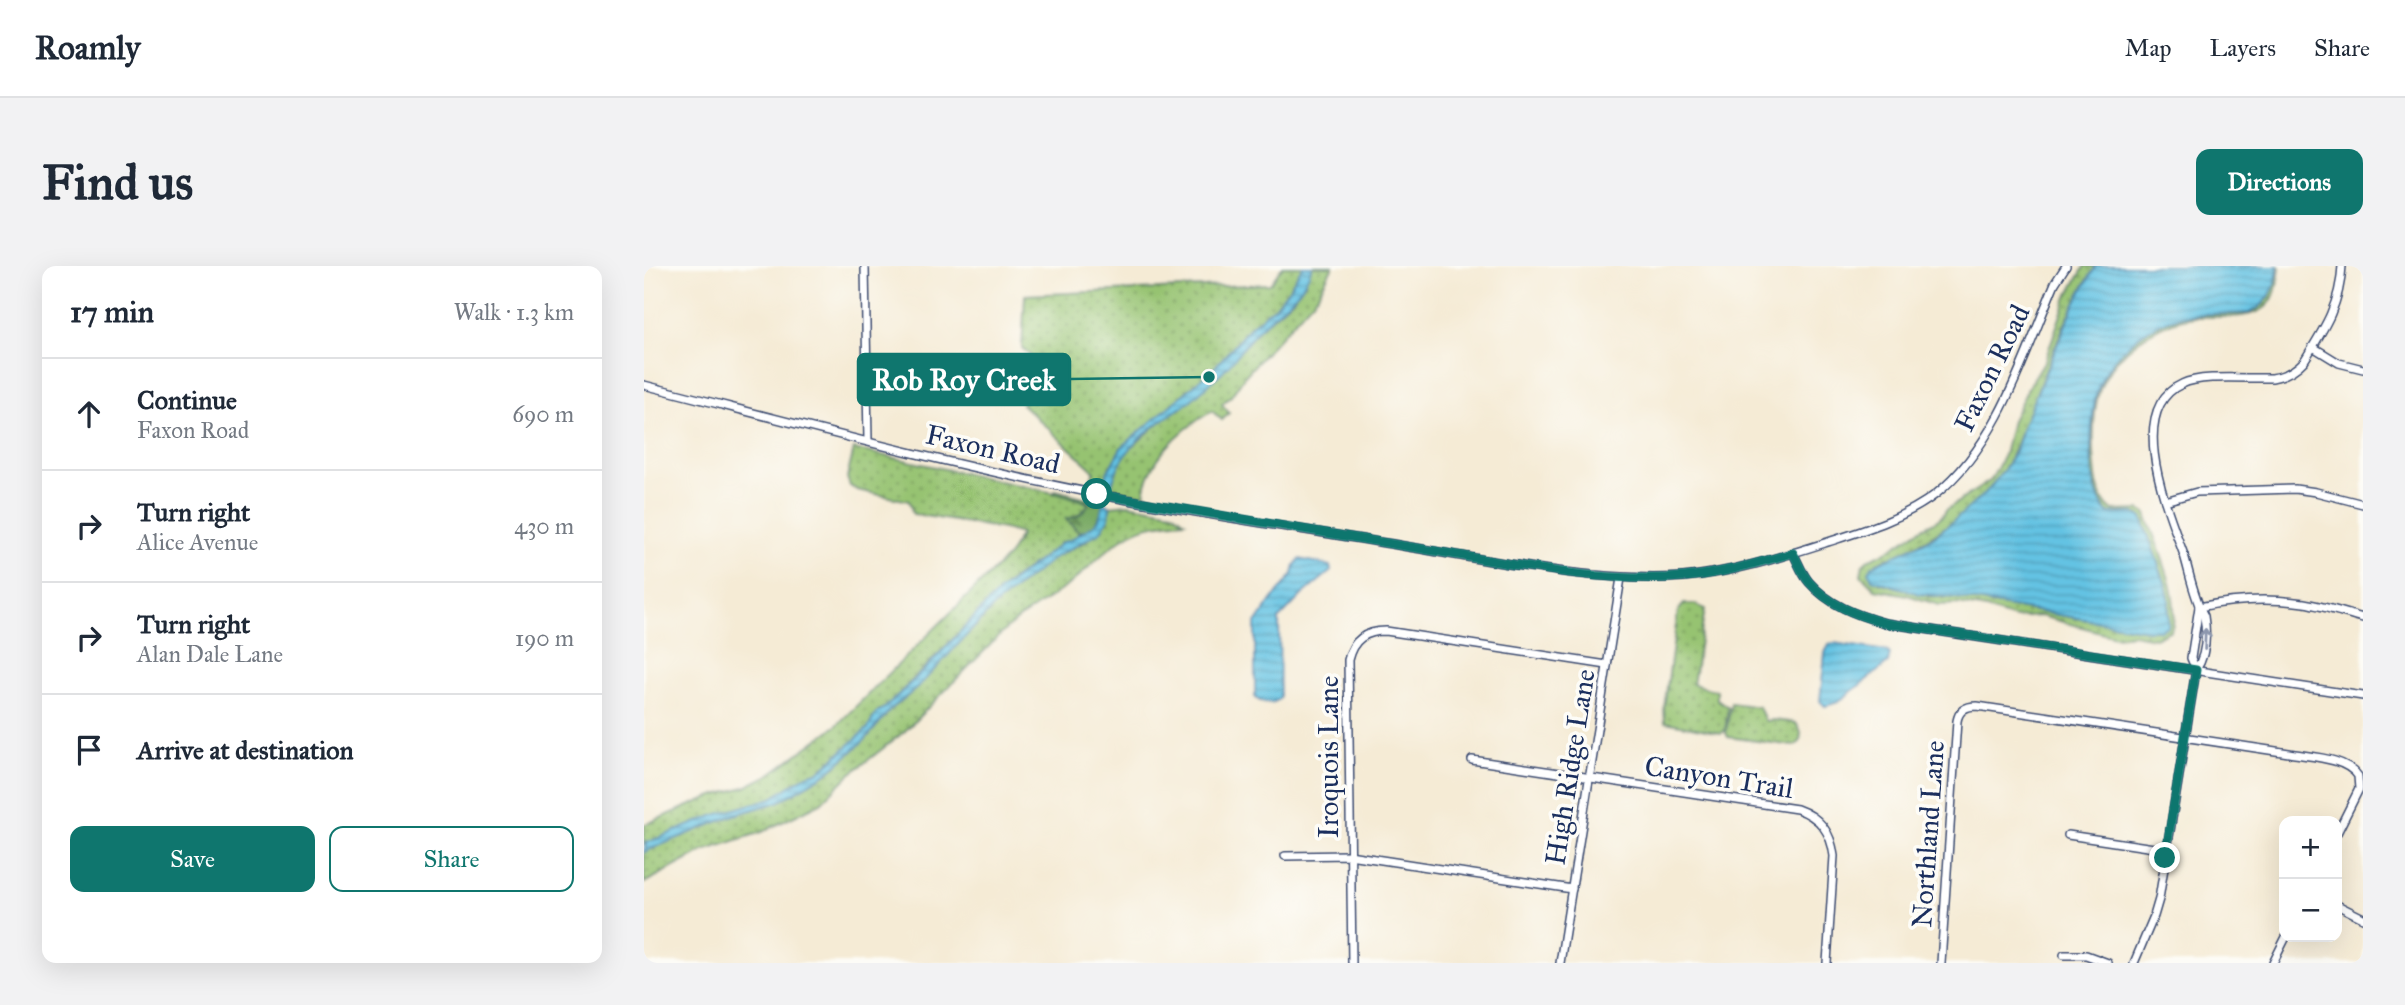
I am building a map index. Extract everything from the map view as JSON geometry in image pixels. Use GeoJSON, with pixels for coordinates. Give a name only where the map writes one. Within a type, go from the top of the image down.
{"type":"FeatureCollection","features":[{"type":"Feature","properties":{"kind":"street"},"geometry":{"type":"LineString","coordinates":[[864,266],[868,441]]}},
{"type":"Feature","properties":{"kind":"street","name":"Faxon Road"},"geometry":{"type":"LineString","coordinates":[[644,385],[868,441],[1110,496],[1554,569],[1621,578],[1685,577],[1744,567],[1793,553],[1863,530],[1902,514],[1933,496],[1958,474],[1981,445],[2003,405],[2055,283],[2066,266]]}},
{"type":"Feature","properties":{"kind":"street"},"geometry":{"type":"LineString","coordinates":[[2134,963],[2154,916],[2162,883],[2196,670],[2203,660],[2205,638],[2204,616],[2156,472],[2154,423],[2157,410],[2169,391],[2181,384],[2194,380],[2278,377],[2300,365],[2333,313],[2338,300],[2342,266]]}},
{"type":"Feature","properties":{"kind":"street"},"geometry":{"type":"LineString","coordinates":[[2312,347],[2339,363],[2363,369]]}},
{"type":"Feature","properties":{"kind":"street"},"geometry":{"type":"LineString","coordinates":[[2165,501],[2197,492],[2295,489],[2311,490],[2363,504]]}},
{"type":"Feature","properties":{"kind":"street"},"geometry":{"type":"LineString","coordinates":[[1793,553],[1807,581],[1828,599],[1855,615],[1885,623],[2363,696]]}},
{"type":"Feature","properties":{"kind":"street","name":"High Ridge Lane"},"geometry":{"type":"LineString","coordinates":[[1560,963],[1621,578]]}},
{"type":"Feature","properties":{"kind":"street"},"geometry":{"type":"LineString","coordinates":[[2199,607],[2229,603],[2291,602],[2363,618]]}},
{"type":"Feature","properties":{"kind":"street"},"geometry":{"type":"LineString","coordinates":[[2196,670],[2191,658],[2199,607]]}},
{"type":"Feature","properties":{"kind":"street","name":"Iroquois Lane"},"geometry":{"type":"LineString","coordinates":[[1353,963],[1349,855],[1348,660],[1352,647],[1359,638],[1373,632],[1386,631],[1607,665]]}},
{"type":"Feature","properties":{"kind":"street","name":"Northland Lane"},"geometry":{"type":"LineString","coordinates":[[1941,963],[1956,720],[1963,709],[1977,706],[2185,738]]}},
{"type":"Feature","properties":{"kind":"street"},"geometry":{"type":"LineString","coordinates":[[2185,738],[2317,758],[2349,767],[2358,776],[2359,789],[2342,823]]}},
{"type":"Feature","properties":{"kind":"street","name":"Canyon Trail"},"geometry":{"type":"LineString","coordinates":[[1472,760],[1797,809],[1817,819],[1828,831],[1834,856],[1827,963]]}},
{"type":"Feature","properties":{"kind":"street"},"geometry":{"type":"LineString","coordinates":[[2068,835],[2167,850]]}},
{"type":"Feature","properties":{"kind":"street"},"geometry":{"type":"LineString","coordinates":[[1285,856],[1349,855],[1572,889]]}},
{"type":"Feature","properties":{"kind":"street"},"geometry":{"type":"LineString","coordinates":[[2342,908],[2363,918]]}},
{"type":"Feature","properties":{"kind":"street"},"geometry":{"type":"LineString","coordinates":[[2273,963],[2284,942]]}},
{"type":"Feature","properties":{"kind":"street"},"geometry":{"type":"LineString","coordinates":[[2064,955],[2087,955],[2108,963]]}},
{"type":"Feature","properties":{"kind":"green space"},"geometry":{"type":"Polygon","coordinates":[[[1283,266],[1303,266],[1274,307],[1253,324],[1215,367],[1121,448],[1108,471],[1103,487],[1088,485],[1094,471],[1022,404],[1037,382],[1038,375],[1035,362],[1022,348],[1025,295],[1270,284],[1283,266]]]}},
{"type":"Feature","properties":{"kind":"green space"},"geometry":{"type":"Polygon","coordinates":[[[1312,266],[1333,266],[1317,296],[1222,404],[1229,413],[1222,420],[1212,411],[1168,446],[1147,481],[1144,494],[1154,497],[1111,489],[1116,467],[1129,450],[1224,370],[1258,330],[1292,300],[1304,284],[1312,266]]]}},
{"type":"Feature","properties":{"kind":"green space"},"geometry":{"type":"Polygon","coordinates":[[[2085,266],[2096,266],[2066,322],[2004,470],[1978,501],[1948,526],[1877,563],[1879,582],[1929,596],[1958,598],[2148,630],[2168,626],[2169,599],[2166,586],[2142,518],[2134,513],[2109,514],[2096,490],[2092,471],[2092,419],[2096,395],[2108,369],[2140,336],[2153,327],[2179,317],[2249,313],[2257,309],[2271,293],[2280,266],[2275,293],[2267,306],[2260,311],[2232,317],[2194,317],[2153,331],[2118,360],[2099,392],[2094,435],[2095,467],[2100,493],[2113,511],[2140,510],[2146,514],[2171,587],[2174,617],[2171,630],[2155,638],[2133,634],[2115,636],[2041,616],[2014,618],[1986,609],[1958,604],[1939,605],[1875,589],[1861,575],[1863,564],[1867,560],[1937,520],[1946,510],[1991,480],[2004,455],[2012,420],[2045,360],[2067,297],[2085,266]]]}},
{"type":"Feature","properties":{"kind":"green space"},"geometry":{"type":"Polygon","coordinates":[[[854,449],[1077,498],[1089,504],[1076,517],[1066,519],[1080,534],[1063,542],[1007,584],[880,710],[868,728],[820,771],[807,775],[772,798],[644,844],[644,825],[710,797],[745,787],[769,775],[837,725],[1009,555],[1021,534],[913,514],[909,501],[857,490],[850,486],[847,478],[854,449]]]}},
{"type":"Feature","properties":{"kind":"green space"},"geometry":{"type":"Polygon","coordinates":[[[1055,490],[1103,502],[1094,526],[1079,532],[1066,519],[1080,514],[1089,502],[1054,493],[1055,490]]]}},
{"type":"Feature","properties":{"kind":"green space"},"geometry":{"type":"Polygon","coordinates":[[[1128,504],[1173,512],[1185,521],[1144,528],[1115,543],[1072,582],[1005,630],[904,732],[849,775],[821,803],[762,832],[704,851],[644,883],[644,852],[650,848],[734,815],[778,802],[827,773],[866,739],[890,710],[917,688],[995,605],[1055,557],[1085,542],[1109,518],[1110,506],[1128,504]]]}},
{"type":"Feature","properties":{"kind":"green space"},"geometry":{"type":"Polygon","coordinates":[[[1684,604],[1695,604],[1705,609],[1693,684],[1717,691],[1717,699],[1728,707],[1725,731],[1721,733],[1665,722],[1664,708],[1678,611],[1684,604]]]}},
{"type":"Feature","properties":{"kind":"green space"},"geometry":{"type":"Polygon","coordinates":[[[1731,703],[1759,707],[1765,721],[1796,723],[1801,732],[1800,742],[1794,746],[1728,737],[1726,733],[1731,703]]]}},
{"type":"Feature","properties":{"kind":"water"},"geometry":{"type":"Polygon","coordinates":[[[1303,266],[1312,266],[1291,300],[1256,332],[1208,385],[1137,441],[1121,463],[1111,489],[1103,487],[1108,471],[1121,448],[1215,367],[1253,324],[1274,307],[1303,266]]]}},
{"type":"Feature","properties":{"kind":"water"},"geometry":{"type":"Polygon","coordinates":[[[2096,266],[2278,266],[2271,294],[2262,305],[2249,313],[2179,317],[2140,336],[2108,369],[2096,395],[2091,443],[2096,490],[2109,514],[2134,513],[2142,518],[2166,586],[2169,599],[2168,626],[2160,630],[2148,630],[1958,598],[1919,594],[1872,579],[1869,572],[1872,566],[1932,538],[1989,489],[2004,470],[2015,451],[2023,425],[2075,303],[2096,266]]]}},
{"type":"Feature","properties":{"kind":"water"},"geometry":{"type":"Polygon","coordinates":[[[1103,502],[1110,506],[1109,518],[1100,532],[1055,557],[995,605],[917,688],[890,710],[866,739],[827,773],[778,802],[734,815],[644,852],[646,843],[715,815],[772,798],[807,775],[820,771],[868,728],[876,713],[886,707],[926,668],[998,592],[1063,542],[1093,526],[1100,515],[1103,502]]]}},
{"type":"Feature","properties":{"kind":"water"},"geometry":{"type":"Polygon","coordinates":[[[1300,559],[1330,566],[1331,571],[1279,619],[1280,698],[1271,703],[1264,702],[1255,697],[1255,625],[1293,574],[1300,559]]]}},
{"type":"Feature","properties":{"kind":"water"},"geometry":{"type":"Polygon","coordinates":[[[1829,644],[1886,651],[1890,654],[1888,663],[1838,702],[1825,706],[1820,701],[1825,653],[1829,644]]]}},
{"type":"Feature","properties":{"kind":"place","name":"Rob Roy Creek"},"geometry":{"type":"Point","coordinates":[1209,377]}},
{"type":"Feature","properties":{"kind":"route"},"geometry":{"type":"LineString","coordinates":[[1097,494],[1268,524],[1621,578],[1685,577],[1744,567],[1793,553],[1807,581],[1828,599],[1855,615],[1885,623],[2196,670],[2165,858]]}}]}
